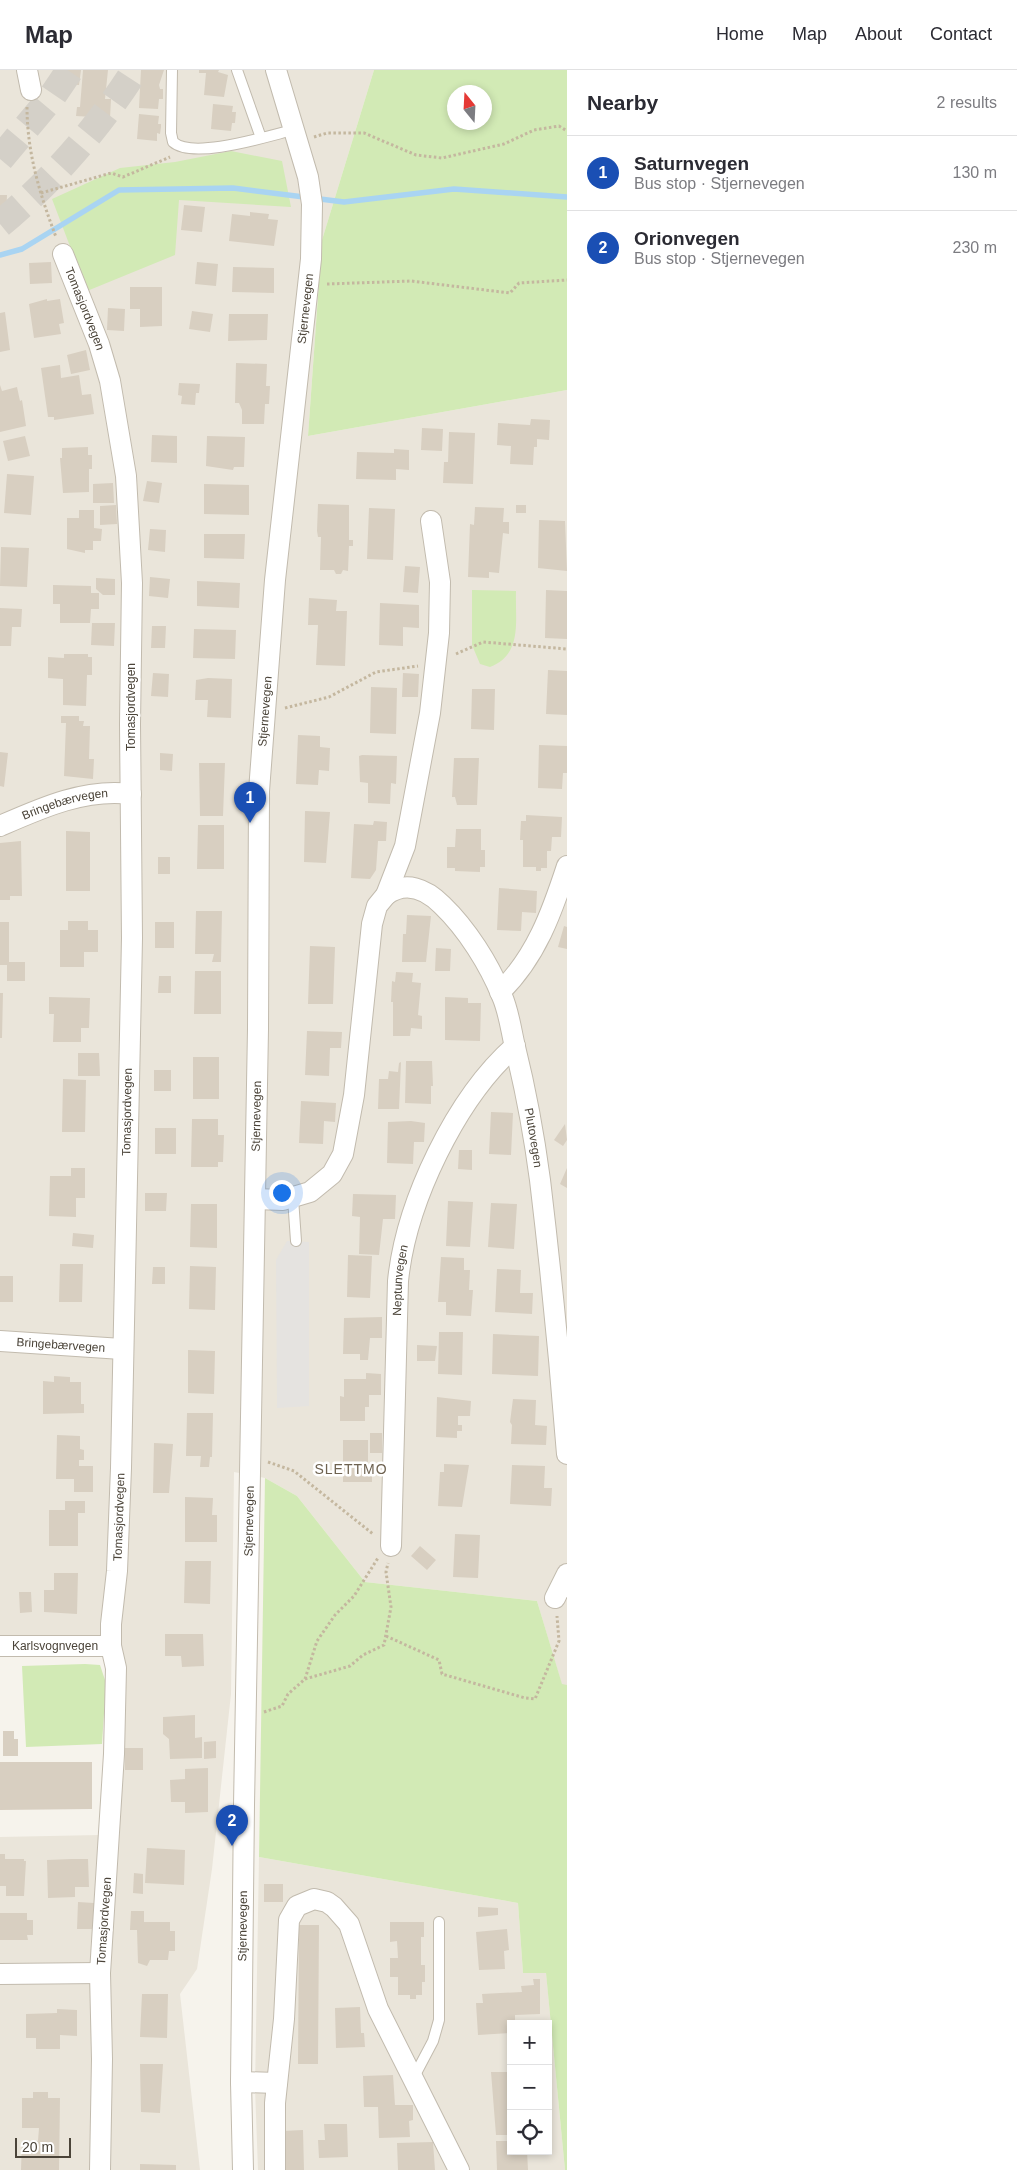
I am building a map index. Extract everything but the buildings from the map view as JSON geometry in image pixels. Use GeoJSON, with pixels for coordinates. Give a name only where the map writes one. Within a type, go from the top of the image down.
{"type":"FeatureCollection","features":[{"type":"Feature","properties":{"kind":"street"},"geometry":{"type":"LineString","coordinates":[[27,70],[32,90]]}},
{"type":"Feature","properties":{"kind":"street","name":"Stjernevegen"},"geometry":{"type":"LineString","coordinates":[[243,2170],[241,2082],[259,790],[275,580],[308,285],[312,204],[308,177],[276,70]]}},
{"type":"Feature","properties":{"kind":"street","name":"Tomasjordvegen"},"geometry":{"type":"LineString","coordinates":[[63,254],[106,366],[126,476],[132,583],[132,954],[119,1522],[111,1646],[116,1668],[114,1754],[100,1974],[102,2059],[100,2170]]}},
{"type":"Feature","properties":{"kind":"street"},"geometry":{"type":"LineString","coordinates":[[254,1199],[293,1198],[310,1192],[327,1180],[340,1162],[346,1147],[354,1094],[372,924],[377,906],[386,895],[405,846],[430,713],[436,659],[440,582],[430,521]]}},
{"type":"Feature","properties":{"kind":"street","name":"Bringebærvegen"},"geometry":{"type":"LineString","coordinates":[[0,826],[71,798],[114,792],[131,794]]}},
{"type":"Feature","properties":{"kind":"street"},"geometry":{"type":"LineString","coordinates":[[500,992],[519,971],[535,947],[567,866]]}},
{"type":"Feature","properties":{"kind":"street","name":"Plutovegen"},"geometry":{"type":"LineString","coordinates":[[386,895],[394,890],[409,887],[422,889],[433,896],[466,933],[500,992],[531,1116],[548,1243],[567,1454]]}},
{"type":"Feature","properties":{"kind":"street","name":"Neptunvegen"},"geometry":{"type":"LineString","coordinates":[[391,1546],[398,1281],[405,1240],[429,1174],[462,1106],[487,1073],[515,1046]]}},
{"type":"Feature","properties":{"kind":"street","name":"Bringebærvegen"},"geometry":{"type":"LineString","coordinates":[[0,1341],[122,1349]]}},
{"type":"Feature","properties":{"kind":"street"},"geometry":{"type":"LineString","coordinates":[[555,1598],[567,1574]]}},
{"type":"Feature","properties":{"kind":"street","name":"Karlsvognvegen"},"geometry":{"type":"LineString","coordinates":[[0,1646],[111,1646]]}},
{"type":"Feature","properties":{"kind":"street"},"geometry":{"type":"LineString","coordinates":[[275,2170],[275,2102],[278,2083],[289,1920],[297,1906],[314,1899],[327,1902],[334,1907],[349,1924],[378,2009],[414,2077],[459,2170]]}},
{"type":"Feature","properties":{"kind":"street"},"geometry":{"type":"LineString","coordinates":[[0,1974],[100,1974]]}},
{"type":"Feature","properties":{"kind":"street"},"geometry":{"type":"LineString","coordinates":[[241,2082],[278,2083]]}},
{"type":"Feature","properties":{"kind":"lane"},"geometry":{"type":"LineString","coordinates":[[172,70],[172,140],[178,146],[191,148],[261,138],[295,136]]}},
{"type":"Feature","properties":{"kind":"lane"},"geometry":{"type":"LineString","coordinates":[[237,70],[261,138]]}},
{"type":"Feature","properties":{"kind":"lane"},"geometry":{"type":"LineString","coordinates":[[293,1198],[296,1241]]}},
{"type":"Feature","properties":{"kind":"lane"},"geometry":{"type":"LineString","coordinates":[[414,2077],[437,2028],[440,2004],[439,1922]]}},
{"type":"Feature","properties":{"kind":"path","name":"Tomasjordvegen"},"geometry":{"type":"LineString","coordinates":[[32,90],[27,100],[29,144],[41,193],[63,254]]}},
{"type":"Feature","properties":{"kind":"path"},"geometry":{"type":"LineString","coordinates":[[295,136],[327,133],[364,133],[416,155],[442,158],[504,144],[534,130],[559,126],[567,130]]}},
{"type":"Feature","properties":{"kind":"path"},"geometry":{"type":"LineString","coordinates":[[41,193],[111,173],[123,177],[191,148]]}},
{"type":"Feature","properties":{"kind":"path"},"geometry":{"type":"LineString","coordinates":[[308,285],[411,281],[510,293],[519,284],[567,280]]}},
{"type":"Feature","properties":{"kind":"path"},"geometry":{"type":"LineString","coordinates":[[436,659],[443,659],[483,642],[567,649]]}},
{"type":"Feature","properties":{"kind":"path"},"geometry":{"type":"LineString","coordinates":[[265,712],[329,697],[366,676],[410,666]]}},
{"type":"Feature","properties":{"kind":"path"},"geometry":{"type":"LineString","coordinates":[[250,1462],[271,1462],[294,1471],[367,1530],[391,1546]]}},
{"type":"Feature","properties":{"kind":"path"},"geometry":{"type":"LineString","coordinates":[[246,1715],[282,1706],[288,1694],[305,1679],[350,1666],[363,1655],[384,1646],[391,1607],[386,1572],[391,1546]]}},
{"type":"Feature","properties":{"kind":"path"},"geometry":{"type":"LineString","coordinates":[[305,1679],[317,1641],[335,1615],[354,1596],[373,1562],[391,1546]]}},
{"type":"Feature","properties":{"kind":"path"},"geometry":{"type":"LineString","coordinates":[[386,1636],[439,1660],[442,1674],[525,1698],[535,1699],[559,1641],[555,1598]]}},
{"type":"Feature","properties":{"kind":"shaded area"},"geometry":{"type":"Polygon","coordinates":[[[0,70],[374,70],[322,240],[308,436],[567,390],[567,1685],[562,1685],[537,1601],[365,1582],[297,1496],[265,1478],[234,1472],[231,1694],[212,1869],[197,1969],[180,1994],[200,2170],[0,2170],[0,1837],[99,1835],[118,1637],[0,1637],[0,70]]]}},
{"type":"Feature","properties":{"kind":"shaded area"},"geometry":{"type":"Polygon","coordinates":[[[287,1241],[309,1242],[309,1406],[277,1408],[276,1260],[287,1241]]]}},
{"type":"Feature","properties":{"kind":"shaded area"},"geometry":{"type":"Polygon","coordinates":[[[259,1857],[518,1903],[523,1973],[546,1972],[551,2020],[507,2020],[507,2155],[552,2155],[552,2035],[565,2170],[258,2170],[255,2088],[259,1857]]]}},
{"type":"Feature","properties":{"kind":"green space"},"geometry":{"type":"Polygon","coordinates":[[[374,70],[567,70],[567,390],[308,436],[322,240],[374,70]]]}},
{"type":"Feature","properties":{"kind":"green space"},"geometry":{"type":"Polygon","coordinates":[[[231,151],[282,161],[291,207],[179,200],[175,255],[87,291],[52,199],[120,168],[175,162],[231,151]]]}},
{"type":"Feature","properties":{"kind":"green space"},"geometry":{"type":"Polygon","coordinates":[[[472,590],[516,591],[516,625],[512,645],[508,654],[501,661],[490,667],[480,664],[472,645],[472,590]]]}},
{"type":"Feature","properties":{"kind":"green space"},"geometry":{"type":"Polygon","coordinates":[[[265,1478],[297,1496],[365,1582],[537,1601],[562,1684],[567,1685],[567,2170],[565,2170],[546,1973],[523,1973],[518,1903],[259,1857],[265,1478]]]}},
{"type":"Feature","properties":{"kind":"green space"},"geometry":{"type":"Polygon","coordinates":[[[100,1665],[106,1683],[102,1744],[26,1747],[22,1666],[100,1665]]]}},
{"type":"Feature","properties":{"kind":"waterway"},"geometry":{"type":"LineString","coordinates":[[0,255],[22,249],[119,190],[233,188],[344,202],[454,189],[567,197]]}},
{"type":"Feature","properties":{"kind":"tunnel"},"geometry":{"type":"LineString","coordinates":[[0,159],[51,98],[70,70]]}},
{"type":"Feature","properties":{"kind":"tunnel"},"geometry":{"type":"LineString","coordinates":[[0,224],[38,190],[74,152],[106,112],[135,70]]}},
{"type":"Feature","properties":{"kind":"place","name":"Saturnvegen"},"geometry":{"type":"Point","coordinates":[250,823]}},
{"type":"Feature","properties":{"kind":"place","name":"Orionvegen"},"geometry":{"type":"Point","coordinates":[232,1846]}},
{"type":"Feature","properties":{"kind":"district","name":"SLETTMO"},"geometry":{"type":"Point","coordinates":[351,1469]}}]}
